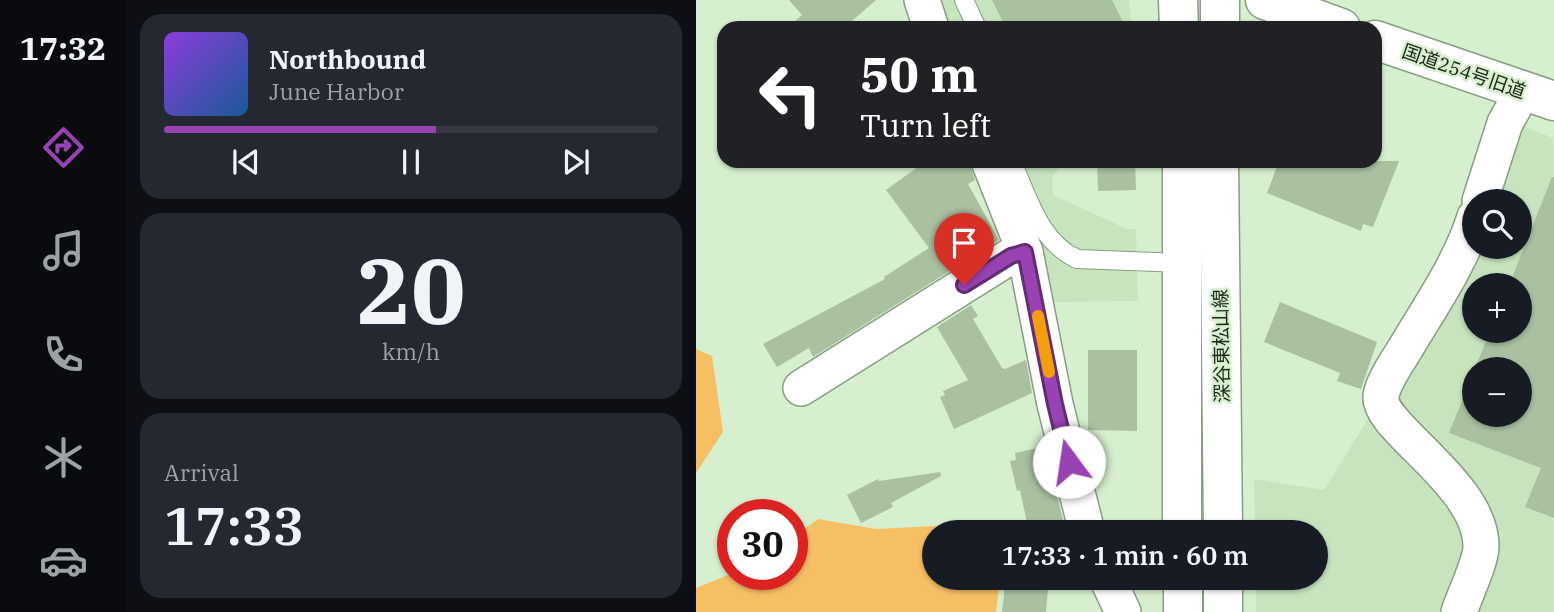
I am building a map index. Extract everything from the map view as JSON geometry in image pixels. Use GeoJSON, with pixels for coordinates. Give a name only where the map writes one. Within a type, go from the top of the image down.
{"type":"FeatureCollection","features":[{"type":"Feature","properties":{"kind":"main road"},"geometry":{"type":"LineString","coordinates":[[1178,0],[1179,21]]}},
{"type":"Feature","properties":{"kind":"main road"},"geometry":{"type":"LineString","coordinates":[[1220,0],[1220,21]]}},
{"type":"Feature","properties":{"kind":"main road"},"geometry":{"type":"LineString","coordinates":[[1265,0],[1322,21]]}},
{"type":"Feature","properties":{"kind":"main road","name":"国道254号旧道"},"geometry":{"type":"LineString","coordinates":[[1382,42],[1538,96]]}},
{"type":"Feature","properties":{"kind":"main road","name":"深谷東松山線"},"geometry":{"type":"LineString","coordinates":[[1182,168],[1182,520]]}},
{"type":"Feature","properties":{"kind":"main road","name":"深谷東松山線"},"geometry":{"type":"LineString","coordinates":[[1219,168],[1223,520]]}},
{"type":"Feature","properties":{"kind":"main road"},"geometry":{"type":"LineString","coordinates":[[1183,590],[1183,612]]}},
{"type":"Feature","properties":{"kind":"main road"},"geometry":{"type":"LineString","coordinates":[[1223,590],[1223,612]]}},
{"type":"Feature","properties":{"kind":"street"},"geometry":{"type":"LineString","coordinates":[[922,0],[929,21]]}},
{"type":"Feature","properties":{"kind":"street"},"geometry":{"type":"LineString","coordinates":[[1484,189],[1505,123],[1538,96]]}},
{"type":"Feature","properties":{"kind":"street"},"geometry":{"type":"LineString","coordinates":[[992,168],[1025,252],[1055,404],[1084,520]]}},
{"type":"Feature","properties":{"kind":"street"},"geometry":{"type":"LineString","coordinates":[[1459,612],[1481,548],[1478,526],[1465,499],[1449,478],[1385,413],[1381,397],[1391,373],[1462,247]]}},
{"type":"Feature","properties":{"kind":"street"},"geometry":{"type":"LineString","coordinates":[[801,388],[1011,256],[1025,252]]}},
{"type":"Feature","properties":{"kind":"street"},"geometry":{"type":"LineString","coordinates":[[1113,590],[1123,612]]}},
{"type":"Feature","properties":{"kind":"lane"},"geometry":{"type":"LineString","coordinates":[[964,0],[974,21]]}},
{"type":"Feature","properties":{"kind":"lane"},"geometry":{"type":"LineString","coordinates":[[1015,168],[1037,220],[1062,252],[1077,259],[1182,263]]}},
{"type":"Feature","properties":{"kind":"shaded area"},"geometry":{"type":"Polygon","coordinates":[[[930,0],[1129,0],[1131,21],[936,21],[930,0]]]}},
{"type":"Feature","properties":{"kind":"shaded area"},"geometry":{"type":"Polygon","coordinates":[[[1522,126],[1553,138],[1553,612],[1256,612],[1256,590],[1328,590],[1328,520],[1255,520],[1254,479],[1324,490],[1468,259],[1532,259],[1532,189],[1494,189],[1522,126]]]}},
{"type":"Feature","properties":{"kind":"shaded area"},"geometry":{"type":"Polygon","coordinates":[[[998,168],[1058,168],[1052,179],[1053,195],[1127,229],[1136,229],[1138,301],[1039,302],[998,168]]]}},
{"type":"Feature","properties":{"kind":"shaded area"},"geometry":{"type":"Polygon","coordinates":[[[696,349],[712,356],[723,432],[696,473],[696,349]]]}},
{"type":"Feature","properties":{"kind":"shaded area"},"geometry":{"type":"Polygon","coordinates":[[[818,519],[876,529],[922,527],[922,590],[999,590],[996,612],[696,612],[696,588],[717,579],[717,590],[808,590],[808,526],[818,519]]]}},
{"type":"Feature","properties":{"kind":"building"},"geometry":{"type":"Polygon","coordinates":[[[789,0],[876,0],[852,21],[795,21],[802,15],[789,0]]]}},
{"type":"Feature","properties":{"kind":"building"},"geometry":{"type":"Polygon","coordinates":[[[992,0],[1112,0],[1122,21],[1002,21],[992,0]]]}},
{"type":"Feature","properties":{"kind":"building"},"geometry":{"type":"Polygon","coordinates":[[[1382,161],[1399,161],[1373,227],[1363,224],[1361,231],[1267,193],[1276,168],[1382,168],[1382,161]]]}},
{"type":"Feature","properties":{"kind":"building"},"geometry":{"type":"Polygon","coordinates":[[[916,168],[971,168],[975,180],[968,184],[999,240],[813,357],[809,348],[777,367],[763,344],[885,279],[884,277],[929,248],[886,190],[916,168]]]}},
{"type":"Feature","properties":{"kind":"building"},"geometry":{"type":"Polygon","coordinates":[[[1097,168],[1135,168],[1136,190],[1098,191],[1097,168]]]}},
{"type":"Feature","properties":{"kind":"building"},"geometry":{"type":"Polygon","coordinates":[[[1554,177],[1554,518],[1525,507],[1541,468],[1449,433],[1462,401],[1462,427],[1532,427],[1532,357],[1480,357],[1485,343],[1532,343],[1532,273],[1514,273],[1519,259],[1532,259],[1532,227],[1554,177]]]}},
{"type":"Feature","properties":{"kind":"building"},"geometry":{"type":"Polygon","coordinates":[[[1280,302],[1377,342],[1361,389],[1337,381],[1340,373],[1264,342],[1280,302]]]}},
{"type":"Feature","properties":{"kind":"building"},"geometry":{"type":"Polygon","coordinates":[[[971,305],[978,316],[973,319],[1002,368],[1026,360],[1032,393],[954,429],[940,397],[945,395],[943,391],[968,380],[937,327],[971,305]]]}},
{"type":"Feature","properties":{"kind":"building"},"geometry":{"type":"Polygon","coordinates":[[[1088,350],[1137,350],[1137,431],[1088,430],[1088,350]]]}},
{"type":"Feature","properties":{"kind":"building"},"geometry":{"type":"Polygon","coordinates":[[[1043,447],[1063,520],[1026,520],[1010,461],[1016,460],[1015,453],[1043,447]]]}},
{"type":"Feature","properties":{"kind":"building"},"geometry":{"type":"Polygon","coordinates":[[[940,472],[941,476],[891,503],[893,507],[861,523],[847,495],[878,479],[940,472]]]}},
{"type":"Feature","properties":{"kind":"building"},"geometry":{"type":"Polygon","coordinates":[[[1004,590],[1048,590],[1046,612],[1002,612],[1004,590]]]}},
{"type":"Feature","properties":{"kind":"slow traffic"},"geometry":{"type":"LineString","coordinates":[[1038,316],[1049,372]]}},
{"type":"Feature","properties":{"kind":"route"},"geometry":{"type":"LineString","coordinates":[[964,285],[1011,256],[1025,252],[1069,462]]}}]}
